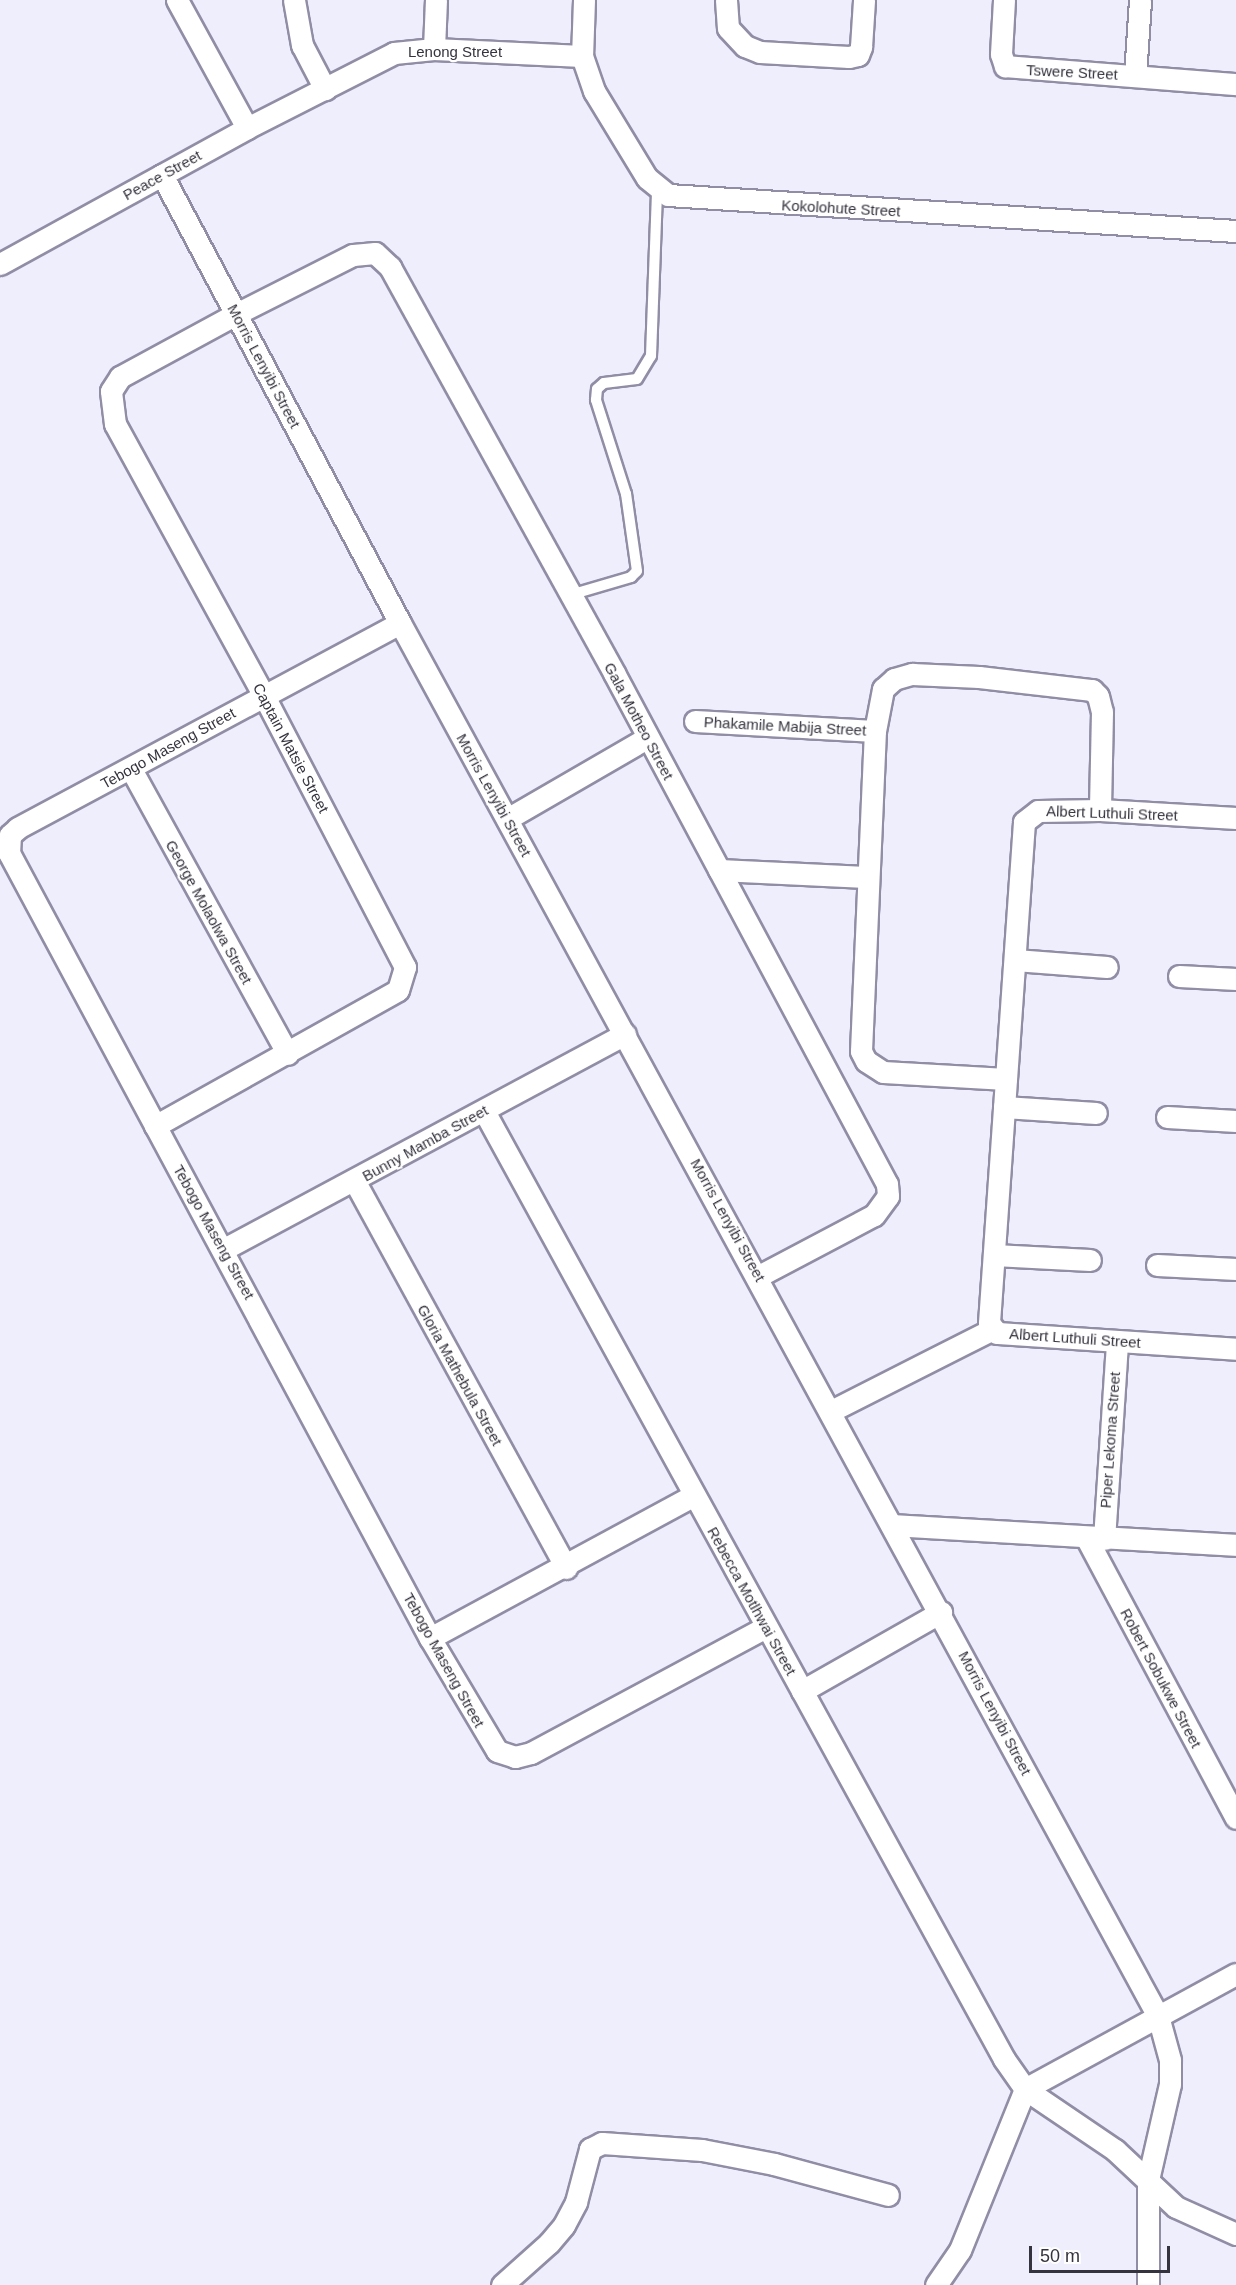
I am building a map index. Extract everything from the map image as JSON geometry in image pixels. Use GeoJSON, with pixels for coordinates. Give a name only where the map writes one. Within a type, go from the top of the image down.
{"type":"FeatureCollection","features":[{"type":"Feature","properties":{"kind":"street"},"geometry":{"type":"LineString","coordinates":[[177,0],[247,128]]}},
{"type":"Feature","properties":{"kind":"street"},"geometry":{"type":"LineString","coordinates":[[294,0],[302,45],[324,89]]}},
{"type":"Feature","properties":{"kind":"street"},"geometry":{"type":"LineString","coordinates":[[434,49],[436,0]]}},
{"type":"Feature","properties":{"kind":"street"},"geometry":{"type":"LineString","coordinates":[[584,0],[582,56],[594,91],[657,189]]}},
{"type":"Feature","properties":{"kind":"street"},"geometry":{"type":"LineString","coordinates":[[726,0],[728,28],[744,46],[760,51],[849,57],[858,55],[861,47],[864,0]]}},
{"type":"Feature","properties":{"kind":"street","name":"Tswere Street"},"geometry":{"type":"LineString","coordinates":[[1005,0],[1001,54],[1005,66],[1236,84]]}},
{"type":"Feature","properties":{"kind":"street","name":"Tswere Street"},"geometry":{"type":"LineString","coordinates":[[1135,76],[1140,0]]}},
{"type":"Feature","properties":{"kind":"street","name":"Lenong Street"},"geometry":{"type":"LineString","coordinates":[[324,89],[394,53],[434,49],[582,56]]}},
{"type":"Feature","properties":{"kind":"street","name":"Peace Street"},"geometry":{"type":"LineString","coordinates":[[0,264],[247,128],[324,89]]}},
{"type":"Feature","properties":{"kind":"street","name":"Morris Lenyibi Street"},"geometry":{"type":"LineString","coordinates":[[162,175],[400,623],[759,1276],[1158,2016],[1170,2060],[1170,2084],[1148,2180],[1148,2285]]}},
{"type":"Feature","properties":{"kind":"street","name":"Kokolohute Street"},"geometry":{"type":"LineString","coordinates":[[657,189],[668,195],[696,200],[1236,231]]}},
{"type":"Feature","properties":{"kind":"street","name":"Gala Motheo Street"},"geometry":{"type":"LineString","coordinates":[[236,314],[353,255],[375,253],[383,258],[570,595],[887,1184],[888,1196],[874,1215],[759,1276]]}},
{"type":"Feature","properties":{"kind":"street","name":"Captain Matsie Street"},"geometry":{"type":"LineString","coordinates":[[155,1126],[288,1054],[398,990],[405,967],[264,696],[116,424],[111,407],[111,391],[120,377],[236,314]]}},
{"type":"Feature","properties":{"kind":"street","name":"Tebogo Maseng Street"},"geometry":{"type":"LineString","coordinates":[[400,623],[18,828],[8,843],[13,863],[224,1249],[430,1638],[492,1745],[505,1755],[522,1756],[766,1627]]}},
{"type":"Feature","properties":{"kind":"street","name":"Phakamile Mabija Street"},"geometry":{"type":"LineString","coordinates":[[1006,1079],[883,1072],[866,1061],[860,1038],[866,877],[875,731],[884,689],[903,675],[979,677],[1087,687],[1098,696],[1102,712],[1100,810]]}},
{"type":"Feature","properties":{"kind":"street","name":"Phakamile Mabija Street"},"geometry":{"type":"LineString","coordinates":[[695,721],[875,731]]}},
{"type":"Feature","properties":{"kind":"street"},"geometry":{"type":"LineString","coordinates":[[507,819],[647,738]]}},
{"type":"Feature","properties":{"kind":"street","name":"George Molaolwa Street"},"geometry":{"type":"LineString","coordinates":[[131,769],[288,1054]]}},
{"type":"Feature","properties":{"kind":"street","name":"Albert Luthuli Street"},"geometry":{"type":"LineString","coordinates":[[1236,818],[1100,810],[1038,811],[1024,822],[994,1255],[991,1330],[1236,1349]]}},
{"type":"Feature","properties":{"kind":"street"},"geometry":{"type":"LineString","coordinates":[[718,870],[866,877]]}},
{"type":"Feature","properties":{"kind":"street"},"geometry":{"type":"LineString","coordinates":[[1015,960],[1107,967]]}},
{"type":"Feature","properties":{"kind":"street"},"geometry":{"type":"LineString","coordinates":[[1179,976],[1236,980]]}},
{"type":"Feature","properties":{"kind":"street","name":"Bunny Mamba Street"},"geometry":{"type":"LineString","coordinates":[[224,1249],[355,1182],[625,1034]]}},
{"type":"Feature","properties":{"kind":"street"},"geometry":{"type":"LineString","coordinates":[[1004,1107],[1096,1113]]}},
{"type":"Feature","properties":{"kind":"street","name":"Rebecca Motlhwai Street"},"geometry":{"type":"LineString","coordinates":[[484,1111],[1004,2059],[1025,2089]]}},
{"type":"Feature","properties":{"kind":"street"},"geometry":{"type":"LineString","coordinates":[[1167,1117],[1236,1121]]}},
{"type":"Feature","properties":{"kind":"street","name":"Gloria Mathebula Street"},"geometry":{"type":"LineString","coordinates":[[355,1182],[566,1568]]}},
{"type":"Feature","properties":{"kind":"street"},"geometry":{"type":"LineString","coordinates":[[994,1255],[1090,1260]]}},
{"type":"Feature","properties":{"kind":"street"},"geometry":{"type":"LineString","coordinates":[[1157,1265],[1236,1269]]}},
{"type":"Feature","properties":{"kind":"street"},"geometry":{"type":"LineString","coordinates":[[831,1411],[991,1330]]}},
{"type":"Feature","properties":{"kind":"street","name":"Piper Lekoma Street"},"geometry":{"type":"LineString","coordinates":[[1095,1539],[1117,1341]]}},
{"type":"Feature","properties":{"kind":"street"},"geometry":{"type":"LineString","coordinates":[[430,1638],[566,1568],[694,1495]]}},
{"type":"Feature","properties":{"kind":"street"},"geometry":{"type":"LineString","coordinates":[[893,1525],[1095,1539],[1236,1545]]}},
{"type":"Feature","properties":{"kind":"street","name":"Robert Sobukwe Street"},"geometry":{"type":"LineString","coordinates":[[1095,1539],[1236,1818]]}},
{"type":"Feature","properties":{"kind":"street"},"geometry":{"type":"LineString","coordinates":[[802,1691],[941,1612]]}},
{"type":"Feature","properties":{"kind":"street"},"geometry":{"type":"LineString","coordinates":[[936,2285],[960,2250],[1025,2089],[1236,1974]]}},
{"type":"Feature","properties":{"kind":"street"},"geometry":{"type":"LineString","coordinates":[[1025,2089],[1115,2150],[1176,2207],[1236,2234]]}},
{"type":"Feature","properties":{"kind":"street"},"geometry":{"type":"LineString","coordinates":[[502,2285],[549,2244],[564,2225],[576,2202],[590,2149],[602,2143],[702,2150],[774,2164],[888,2195]]}},
{"type":"Feature","properties":{"kind":"lane"},"geometry":{"type":"LineString","coordinates":[[570,595],[632,577],[637,571],[626,494],[596,400],[597,389],[604,383],[637,379],[651,356],[657,189]]}}]}
